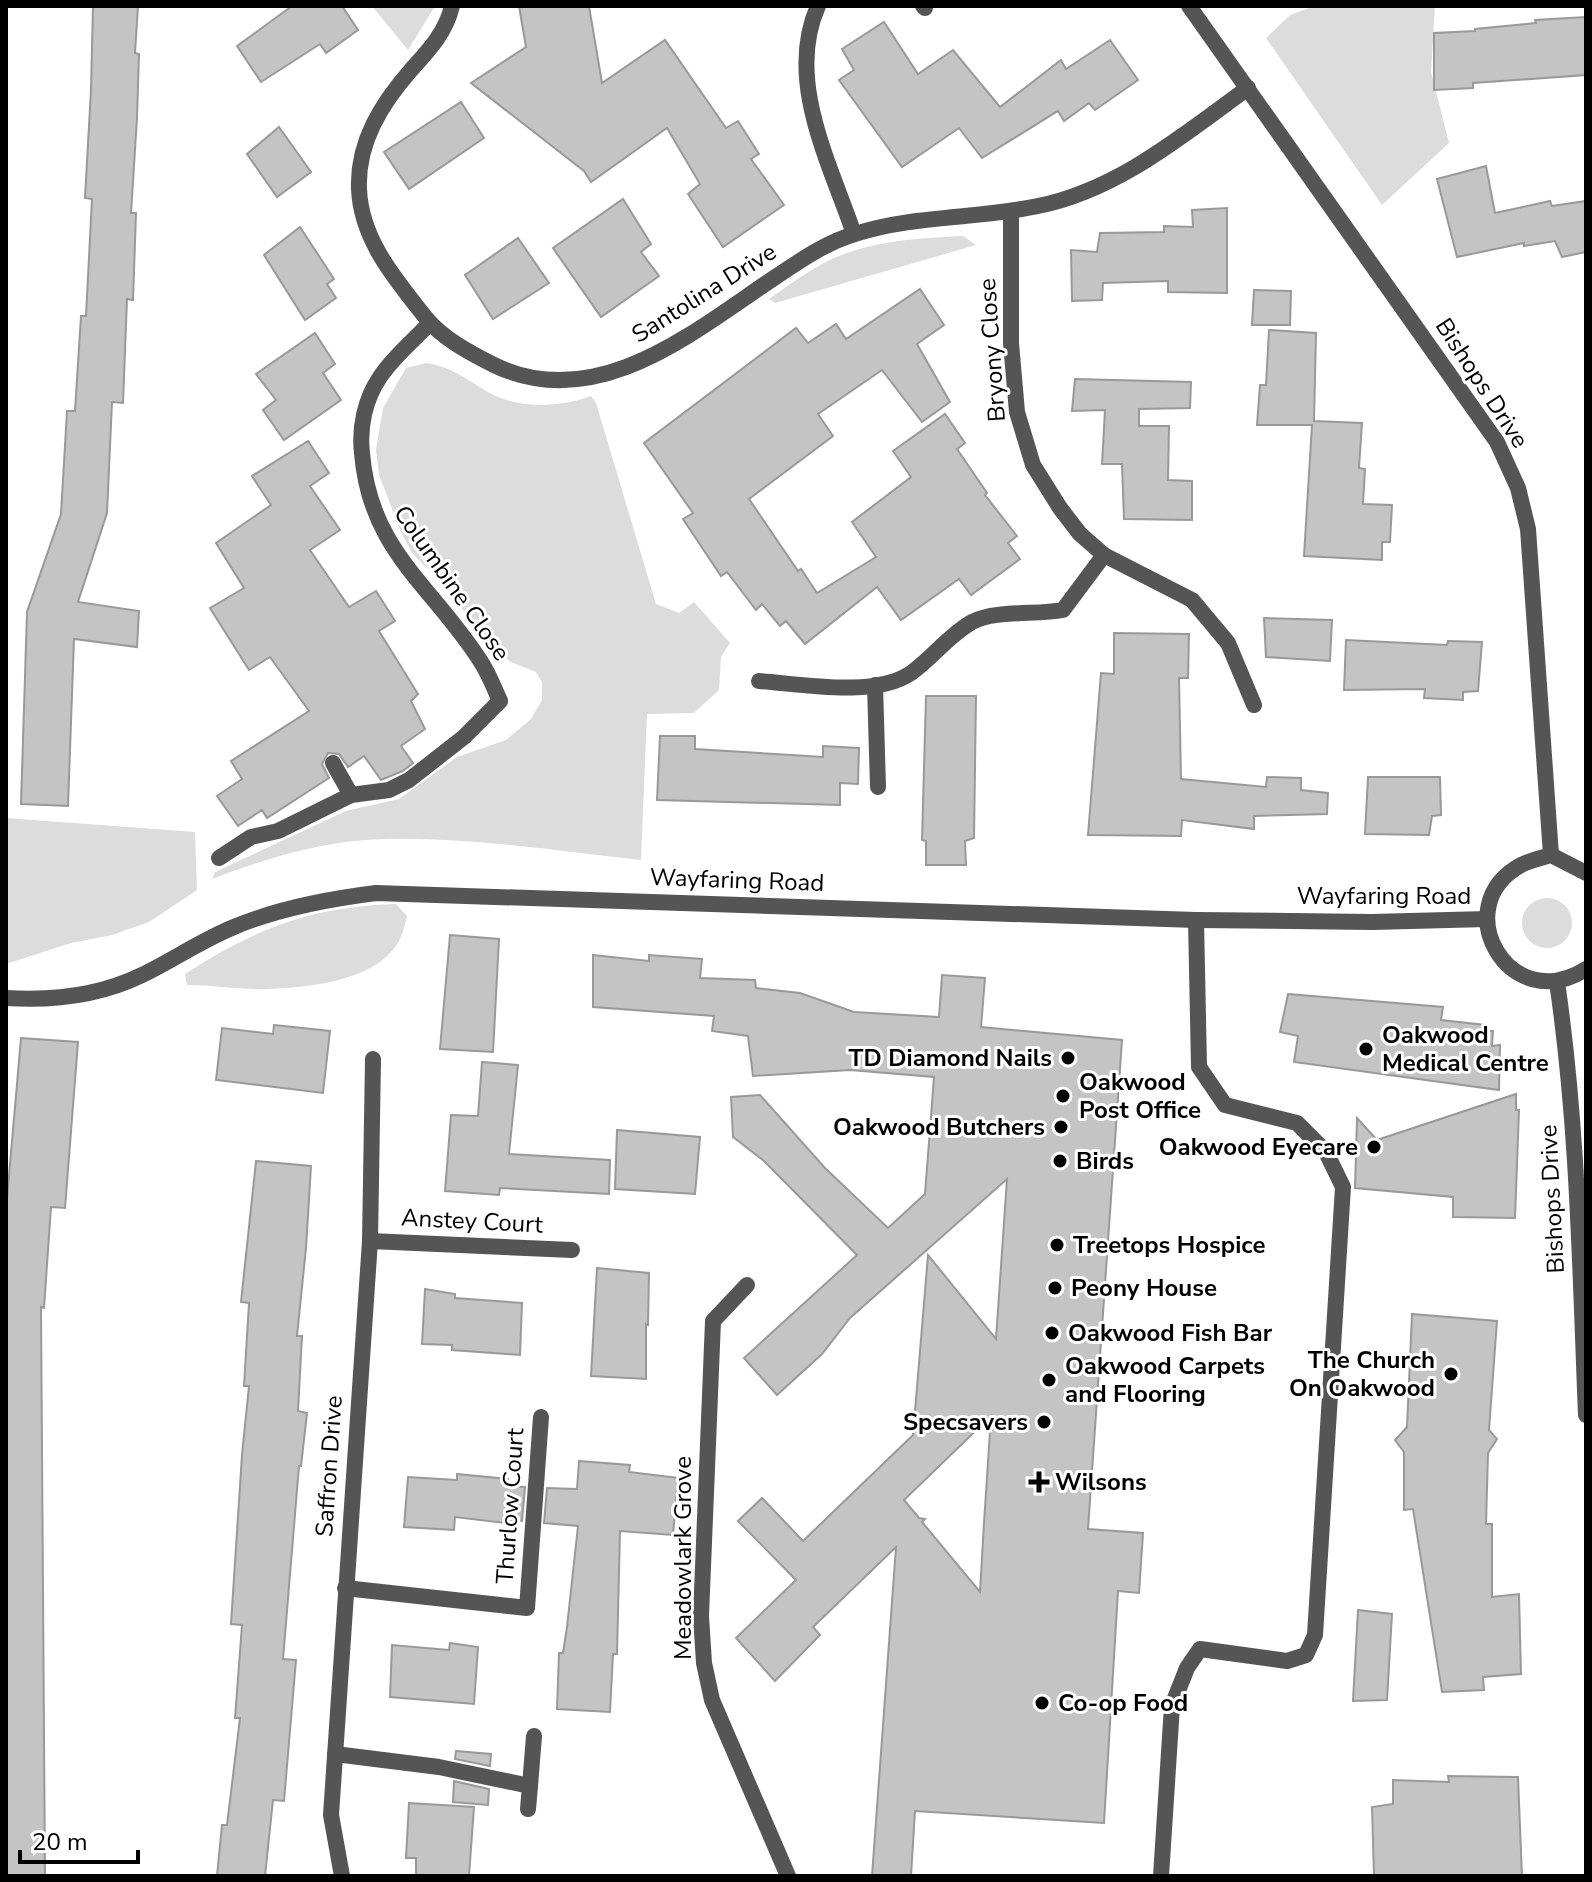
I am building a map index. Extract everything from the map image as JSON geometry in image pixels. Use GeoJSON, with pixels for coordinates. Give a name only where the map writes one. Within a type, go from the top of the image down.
{"type":"FeatureCollection","features":[{"type":"Feature","properties":{"kind":"street","name":"Santolina Drive"},"geometry":{"type":"LineString","coordinates":[[452,6],[442,33],[375,118],[366,141],[359,190],[365,218],[374,245],[390,271],[430,323],[454,342],[507,371],[552,380],[601,376],[646,360],[801,260],[854,234],[931,219],[1011,211],[1073,197],[1116,178],[1152,156],[1248,88]]}},
{"type":"Feature","properties":{"kind":"street"},"geometry":{"type":"LineString","coordinates":[[818,6],[809,26],[808,99],[854,234]]}},
{"type":"Feature","properties":{"kind":"street","name":"Bishops Drive"},"geometry":{"type":"LineString","coordinates":[[1189,6],[1497,442],[1518,488],[1528,529],[1551,855]]}},
{"type":"Feature","properties":{"kind":"street","name":"Bryony Close"},"geometry":{"type":"LineString","coordinates":[[1011,211],[1011,343],[1017,412],[1033,465],[1080,534],[1104,555],[1192,600],[1228,643],[1254,705]]}},
{"type":"Feature","properties":{"kind":"street","name":"Columbine Close"},"geometry":{"type":"LineString","coordinates":[[351,795],[389,790],[409,780],[464,737],[500,701],[482,664],[391,546],[374,514],[363,473],[360,436],[366,407],[380,377],[430,323]]}},
{"type":"Feature","properties":{"kind":"street"},"geometry":{"type":"LineString","coordinates":[[759,681],[835,687],[899,680],[912,673],[972,622],[994,615],[1063,610],[1104,555]]}},
{"type":"Feature","properties":{"kind":"street"},"geometry":{"type":"LineString","coordinates":[[875,685],[878,787]]}},
{"type":"Feature","properties":{"kind":"street"},"geometry":{"type":"LineString","coordinates":[[219,858],[251,837],[256,829],[301,821],[351,795],[333,763]]}},
{"type":"Feature","properties":{"kind":"street"},"geometry":{"type":"LineString","coordinates":[[1586,873],[1551,855],[1522,865],[1504,878],[1489,903],[1487,919],[1487,932],[1497,955],[1518,975],[1533,981],[1557,982],[1572,978],[1586,969]]}},
{"type":"Feature","properties":{"kind":"street","name":"Wayfaring Road"},"geometry":{"type":"LineString","coordinates":[[6,998],[41,1001],[116,987],[233,927],[276,912],[334,898],[376,893],[1196,920],[1372,922],[1487,919]]}},
{"type":"Feature","properties":{"kind":"street"},"geometry":{"type":"LineString","coordinates":[[1161,1876],[1172,1706],[1187,1668],[1200,1649],[1287,1661],[1306,1655],[1315,1635],[1343,1187],[1326,1152],[1297,1123],[1225,1105],[1199,1067],[1196,920]]}},
{"type":"Feature","properties":{"kind":"street","name":"Bishops Drive"},"geometry":{"type":"LineString","coordinates":[[1557,982],[1569,1062],[1586,1415]]}},
{"type":"Feature","properties":{"kind":"street","name":"Saffron Drive"},"geometry":{"type":"LineString","coordinates":[[342,1876],[331,1815],[370,1241],[373,1059]]}},
{"type":"Feature","properties":{"kind":"street","name":"Anstey Court"},"geometry":{"type":"LineString","coordinates":[[370,1241],[572,1250]]}},
{"type":"Feature","properties":{"kind":"street","name":"Meadowlark Grove"},"geometry":{"type":"LineString","coordinates":[[747,1285],[713,1321],[701,1616],[704,1663],[716,1711],[788,1876]]}},
{"type":"Feature","properties":{"kind":"street","name":"Thurlow Court"},"geometry":{"type":"LineString","coordinates":[[345,1588],[527,1608],[541,1417]]}},
{"type":"Feature","properties":{"kind":"street"},"geometry":{"type":"LineString","coordinates":[[528,1809],[534,1736]]}},
{"type":"Feature","properties":{"kind":"street"},"geometry":{"type":"LineString","coordinates":[[335,1754],[439,1767],[530,1786]]}},
{"type":"Feature","properties":{"kind":"shaded area"},"geometry":{"type":"Polygon","coordinates":[[[372,6],[435,6],[408,50],[372,6]]]}},
{"type":"Feature","properties":{"kind":"shaded area"},"geometry":{"type":"Polygon","coordinates":[[[1435,6],[1431,72],[1449,143],[1382,205],[1266,38],[1290,15],[1312,7],[1435,6]]]}},
{"type":"Feature","properties":{"kind":"shaded area"},"geometry":{"type":"Polygon","coordinates":[[[963,236],[976,245],[775,303],[769,299],[822,264],[855,250],[909,240],[963,236]]]}},
{"type":"Feature","properties":{"kind":"shaded area"},"geometry":{"type":"Polygon","coordinates":[[[427,363],[452,371],[499,398],[525,404],[566,403],[591,396],[596,403],[656,604],[679,613],[694,602],[730,643],[721,657],[719,690],[694,713],[647,714],[641,860],[481,842],[385,839],[340,843],[297,852],[212,879],[215,872],[346,811],[399,799],[457,757],[506,740],[531,719],[542,700],[542,682],[536,672],[511,662],[490,647],[447,588],[412,553],[379,475],[376,450],[383,408],[406,368],[427,363]]]}},
{"type":"Feature","properties":{"kind":"shaded area"},"geometry":{"type":"Polygon","coordinates":[[[6,818],[195,832],[197,890],[149,922],[6,964],[6,818]]]}},
{"type":"Feature","properties":{"kind":"shaded area"},"geometry":{"type":"Polygon","coordinates":[[[1547,898],[1565,905],[1572,923],[1565,941],[1547,948],[1529,941],[1522,923],[1529,905],[1547,898]]]}},
{"type":"Feature","properties":{"kind":"shaded area"},"geometry":{"type":"Polygon","coordinates":[[[396,904],[407,916],[399,941],[378,964],[364,971],[332,982],[282,988],[187,985],[185,974],[261,932],[311,915],[396,904]]]}},
{"type":"Feature","properties":{"kind":"building"},"geometry":{"type":"Polygon","coordinates":[[[93,6],[138,6],[135,53],[139,54],[137,118],[131,213],[136,213],[133,300],[127,299],[123,403],[112,402],[107,513],[78,602],[139,611],[137,647],[74,639],[68,806],[21,804],[27,612],[61,514],[67,411],[75,411],[81,316],[86,316],[92,199],[85,198],[93,6]]]}},
{"type":"Feature","properties":{"kind":"building"},"geometry":{"type":"Polygon","coordinates":[[[292,6],[342,6],[358,30],[326,53],[320,44],[261,82],[237,46],[292,6]]]}},
{"type":"Feature","properties":{"kind":"building"},"geometry":{"type":"Polygon","coordinates":[[[519,6],[589,6],[602,83],[665,40],[726,128],[738,121],[759,154],[751,159],[784,205],[723,247],[688,194],[700,184],[667,128],[591,182],[584,171],[471,83],[526,47],[519,6]]]}},
{"type":"Feature","properties":{"kind":"building"},"geometry":{"type":"Polygon","coordinates":[[[1586,17],[1586,75],[1473,83],[1473,88],[1434,90],[1434,33],[1586,17]]]}},
{"type":"Feature","properties":{"kind":"building"},"geometry":{"type":"Polygon","coordinates":[[[884,22],[918,74],[953,50],[1000,107],[1061,60],[1066,69],[1110,40],[1138,80],[1095,110],[1089,103],[1064,121],[1058,111],[982,158],[959,128],[902,167],[839,80],[854,70],[842,49],[884,22]]]}},
{"type":"Feature","properties":{"kind":"building"},"geometry":{"type":"Polygon","coordinates":[[[461,102],[484,138],[409,189],[384,152],[461,102]]]}},
{"type":"Feature","properties":{"kind":"building"},"geometry":{"type":"Polygon","coordinates":[[[279,127],[311,172],[277,197],[247,154],[279,127]]]}},
{"type":"Feature","properties":{"kind":"building"},"geometry":{"type":"Polygon","coordinates":[[[1486,166],[1495,213],[1550,201],[1552,206],[1586,201],[1586,252],[1562,257],[1555,241],[1524,246],[1524,243],[1457,257],[1437,179],[1486,166]]]}},
{"type":"Feature","properties":{"kind":"building"},"geometry":{"type":"Polygon","coordinates":[[[623,199],[651,244],[641,252],[659,276],[601,317],[553,248],[623,199]]]}},
{"type":"Feature","properties":{"kind":"building"},"geometry":{"type":"Polygon","coordinates":[[[1227,208],[1227,293],[1168,292],[1168,281],[1103,283],[1102,300],[1072,301],[1071,250],[1097,252],[1100,233],[1164,232],[1164,226],[1193,227],[1192,210],[1227,208]]]}},
{"type":"Feature","properties":{"kind":"building"},"geometry":{"type":"Polygon","coordinates":[[[300,227],[334,279],[327,284],[336,298],[305,320],[264,255],[300,227]]]}},
{"type":"Feature","properties":{"kind":"building"},"geometry":{"type":"Polygon","coordinates":[[[518,238],[549,283],[493,319],[465,275],[518,238]]]}},
{"type":"Feature","properties":{"kind":"building"},"geometry":{"type":"Polygon","coordinates":[[[920,289],[944,325],[917,344],[950,402],[922,422],[882,370],[818,414],[833,436],[749,499],[798,571],[801,569],[817,593],[876,557],[852,522],[911,477],[893,451],[945,414],[965,443],[957,449],[987,493],[985,495],[1017,536],[1008,543],[1020,559],[971,595],[959,579],[901,620],[877,587],[805,644],[786,621],[780,626],[762,604],[756,610],[727,572],[721,576],[683,519],[693,513],[644,443],[796,328],[808,343],[836,324],[846,339],[920,289]]]}},
{"type":"Feature","properties":{"kind":"building"},"geometry":{"type":"Polygon","coordinates":[[[1254,290],[1291,291],[1290,325],[1252,325],[1254,290]]]}},
{"type":"Feature","properties":{"kind":"building"},"geometry":{"type":"Polygon","coordinates":[[[1269,330],[1316,333],[1314,421],[1362,423],[1359,468],[1365,469],[1363,504],[1392,505],[1390,542],[1382,542],[1382,560],[1304,556],[1312,425],[1257,425],[1260,385],[1266,385],[1269,330]]]}},
{"type":"Feature","properties":{"kind":"building"},"geometry":{"type":"Polygon","coordinates":[[[315,333],[335,364],[323,373],[341,400],[284,440],[263,410],[276,400],[256,374],[315,333]]]}},
{"type":"Feature","properties":{"kind":"building"},"geometry":{"type":"Polygon","coordinates":[[[1075,379],[1191,382],[1190,408],[1139,409],[1139,426],[1169,426],[1168,480],[1192,481],[1192,520],[1124,519],[1122,464],[1102,464],[1105,410],[1072,411],[1075,379]]]}},
{"type":"Feature","properties":{"kind":"building"},"geometry":{"type":"Polygon","coordinates":[[[308,441],[329,473],[310,486],[340,530],[310,550],[349,607],[376,591],[395,621],[379,631],[418,694],[411,701],[425,729],[401,746],[413,763],[403,771],[381,780],[364,756],[348,767],[339,754],[328,753],[322,764],[329,778],[267,818],[262,810],[238,826],[217,796],[242,779],[231,761],[309,711],[270,657],[249,670],[210,608],[244,588],[216,543],[271,505],[252,476],[308,441]]]}},
{"type":"Feature","properties":{"kind":"building"},"geometry":{"type":"Polygon","coordinates":[[[1264,618],[1332,620],[1330,661],[1266,657],[1264,618]]]}},
{"type":"Feature","properties":{"kind":"building"},"geometry":{"type":"Polygon","coordinates":[[[1114,633],[1189,634],[1188,678],[1179,678],[1181,779],[1266,787],[1267,777],[1301,778],[1301,790],[1328,793],[1327,814],[1254,816],[1254,829],[1182,820],[1181,836],[1088,835],[1101,673],[1114,674],[1114,633]]]}},
{"type":"Feature","properties":{"kind":"building"},"geometry":{"type":"Polygon","coordinates":[[[1346,640],[1447,645],[1448,641],[1482,642],[1478,691],[1463,692],[1463,700],[1424,698],[1425,689],[1344,690],[1346,640]]]}},
{"type":"Feature","properties":{"kind":"building"},"geometry":{"type":"Polygon","coordinates":[[[926,696],[976,696],[974,838],[965,841],[966,865],[926,865],[926,841],[922,840],[926,696]]]}},
{"type":"Feature","properties":{"kind":"building"},"geometry":{"type":"Polygon","coordinates":[[[660,736],[695,736],[695,749],[823,757],[823,746],[859,748],[858,784],[840,783],[840,805],[657,800],[660,736]]]}},
{"type":"Feature","properties":{"kind":"building"},"geometry":{"type":"Polygon","coordinates":[[[1368,777],[1440,777],[1441,815],[1432,816],[1429,835],[1365,834],[1368,777]]]}},
{"type":"Feature","properties":{"kind":"building"},"geometry":{"type":"Polygon","coordinates":[[[450,935],[499,939],[493,1052],[440,1049],[450,935]]]}},
{"type":"Feature","properties":{"kind":"building"},"geometry":{"type":"Polygon","coordinates":[[[593,955],[649,961],[649,955],[702,959],[700,978],[755,980],[756,988],[800,993],[854,1012],[939,1017],[942,975],[985,978],[981,1027],[1122,1040],[1088,1529],[1143,1533],[1139,1593],[1118,1591],[1104,1823],[915,1811],[911,1876],[872,1876],[896,1547],[813,1627],[820,1635],[775,1681],[736,1638],[796,1580],[738,1521],[762,1498],[803,1541],[913,1435],[928,1255],[996,1339],[1007,1179],[850,1318],[822,1354],[777,1395],[744,1358],[857,1255],[764,1161],[733,1137],[731,1097],[760,1095],[825,1168],[888,1228],[925,1194],[934,1077],[850,1070],[753,1076],[748,1036],[712,1031],[714,1016],[593,1007],[593,955]],[[991,1416],[904,1500],[919,1518],[925,1519],[922,1522],[980,1592],[991,1416]]]}},
{"type":"Feature","properties":{"kind":"building","name":"Oakwood Medical Centre"},"geometry":{"type":"Polygon","coordinates":[[[1288,994],[1443,1007],[1441,1020],[1485,1025],[1485,1031],[1493,1031],[1492,1046],[1500,1045],[1499,1090],[1294,1062],[1298,1036],[1280,1032],[1288,994]]]}},
{"type":"Feature","properties":{"kind":"building"},"geometry":{"type":"Polygon","coordinates":[[[274,1025],[330,1031],[323,1093],[216,1080],[222,1028],[273,1034],[274,1025]]]}},
{"type":"Feature","properties":{"kind":"building"},"geometry":{"type":"Polygon","coordinates":[[[21,1038],[78,1042],[65,1208],[51,1207],[44,1308],[41,1307],[45,1876],[6,1876],[6,1210],[21,1038]]]}},
{"type":"Feature","properties":{"kind":"building"},"geometry":{"type":"Polygon","coordinates":[[[482,1062],[518,1065],[509,1154],[610,1160],[609,1194],[500,1188],[499,1195],[445,1191],[451,1115],[478,1116],[482,1062]]]}},
{"type":"Feature","properties":{"kind":"building"},"geometry":{"type":"Polygon","coordinates":[[[1516,1094],[1516,1110],[1519,1110],[1515,1218],[1453,1217],[1453,1197],[1355,1188],[1357,1118],[1377,1140],[1516,1094]]]}},
{"type":"Feature","properties":{"kind":"building"},"geometry":{"type":"Polygon","coordinates":[[[617,1130],[700,1137],[695,1194],[615,1189],[617,1130]]]}},
{"type":"Feature","properties":{"kind":"building"},"geometry":{"type":"Polygon","coordinates":[[[256,1161],[311,1166],[297,1336],[302,1336],[298,1411],[307,1413],[299,1466],[283,1659],[296,1660],[284,1801],[273,1800],[265,1876],[217,1876],[222,1825],[227,1825],[240,1718],[235,1718],[242,1625],[231,1624],[249,1386],[244,1386],[249,1303],[241,1302],[256,1161]]]}},
{"type":"Feature","properties":{"kind":"building"},"geometry":{"type":"Polygon","coordinates":[[[597,1268],[649,1273],[646,1379],[591,1376],[597,1268]]]}},
{"type":"Feature","properties":{"kind":"building"},"geometry":{"type":"Polygon","coordinates":[[[425,1289],[455,1294],[455,1298],[522,1303],[520,1355],[452,1350],[452,1345],[422,1344],[425,1289]]]}},
{"type":"Feature","properties":{"kind":"building"},"geometry":{"type":"Polygon","coordinates":[[[1412,1314],[1497,1321],[1489,1430],[1497,1439],[1488,1453],[1486,1524],[1492,1524],[1492,1597],[1519,1594],[1521,1674],[1483,1677],[1484,1690],[1442,1692],[1413,1509],[1404,1510],[1404,1452],[1395,1440],[1407,1427],[1412,1314]]]}},
{"type":"Feature","properties":{"kind":"building"},"geometry":{"type":"Polygon","coordinates":[[[579,1461],[630,1465],[629,1472],[678,1478],[673,1535],[620,1531],[617,1654],[613,1654],[610,1712],[557,1709],[559,1653],[563,1653],[567,1627],[578,1526],[544,1523],[547,1488],[577,1489],[579,1461]]]}},
{"type":"Feature","properties":{"kind":"building"},"geometry":{"type":"Polygon","coordinates":[[[457,1474],[508,1479],[508,1486],[525,1487],[522,1521],[506,1519],[505,1523],[455,1517],[454,1530],[404,1527],[408,1477],[457,1480],[457,1474]]]}},
{"type":"Feature","properties":{"kind":"building"},"geometry":{"type":"Polygon","coordinates":[[[1358,1610],[1392,1614],[1387,1700],[1353,1701],[1358,1610]]]}},
{"type":"Feature","properties":{"kind":"building"},"geometry":{"type":"Polygon","coordinates":[[[450,1643],[478,1647],[474,1704],[390,1697],[392,1645],[449,1650],[450,1643]]]}},
{"type":"Feature","properties":{"kind":"building"},"geometry":{"type":"Polygon","coordinates":[[[456,1751],[491,1754],[490,1766],[455,1759],[456,1751]]]}},
{"type":"Feature","properties":{"kind":"building"},"geometry":{"type":"Polygon","coordinates":[[[1448,1776],[1518,1777],[1522,1876],[1374,1876],[1372,1807],[1393,1804],[1393,1780],[1449,1782],[1448,1776]]]}},
{"type":"Feature","properties":{"kind":"building"},"geometry":{"type":"Polygon","coordinates":[[[454,1781],[489,1789],[488,1805],[453,1802],[454,1781]]]}},
{"type":"Feature","properties":{"kind":"building"},"geometry":{"type":"Polygon","coordinates":[[[409,1803],[474,1807],[469,1876],[416,1876],[416,1858],[406,1858],[409,1803]]]}},
{"type":"Feature","properties":{"kind":"place","name":"Oakwood Medical Centre"},"geometry":{"type":"Point","coordinates":[1366,1049]}},
{"type":"Feature","properties":{"kind":"place","name":"TD Diamond Nails"},"geometry":{"type":"Point","coordinates":[1068,1058]}},
{"type":"Feature","properties":{"kind":"place","name":"Oakwood Post Office"},"geometry":{"type":"Point","coordinates":[1063,1096]}},
{"type":"Feature","properties":{"kind":"place","name":"Oakwood Butchers"},"geometry":{"type":"Point","coordinates":[1061,1127]}},
{"type":"Feature","properties":{"kind":"place","name":"Oakwood Eyecare"},"geometry":{"type":"Point","coordinates":[1374,1147]}},
{"type":"Feature","properties":{"kind":"place","name":"Birds"},"geometry":{"type":"Point","coordinates":[1060,1161]}},
{"type":"Feature","properties":{"kind":"place","name":"Treetops Hospice"},"geometry":{"type":"Point","coordinates":[1057,1245]}},
{"type":"Feature","properties":{"kind":"place","name":"Peony House"},"geometry":{"type":"Point","coordinates":[1055,1288]}},
{"type":"Feature","properties":{"kind":"place","name":"Oakwood Fish Bar"},"geometry":{"type":"Point","coordinates":[1052,1333]}},
{"type":"Feature","properties":{"kind":"place","name":"The Church On Oakwood"},"geometry":{"type":"Point","coordinates":[1451,1374]}},
{"type":"Feature","properties":{"kind":"place","name":"Oakwood Carpets and Flooring"},"geometry":{"type":"Point","coordinates":[1049,1380]}},
{"type":"Feature","properties":{"kind":"place","name":"Specsavers"},"geometry":{"type":"Point","coordinates":[1044,1422]}},
{"type":"Feature","properties":{"kind":"place","name":"Wilsons"},"geometry":{"type":"Point","coordinates":[1039,1482]}},
{"type":"Feature","properties":{"kind":"place","name":"Co-op Food"},"geometry":{"type":"Point","coordinates":[1042,1703]}}]}
